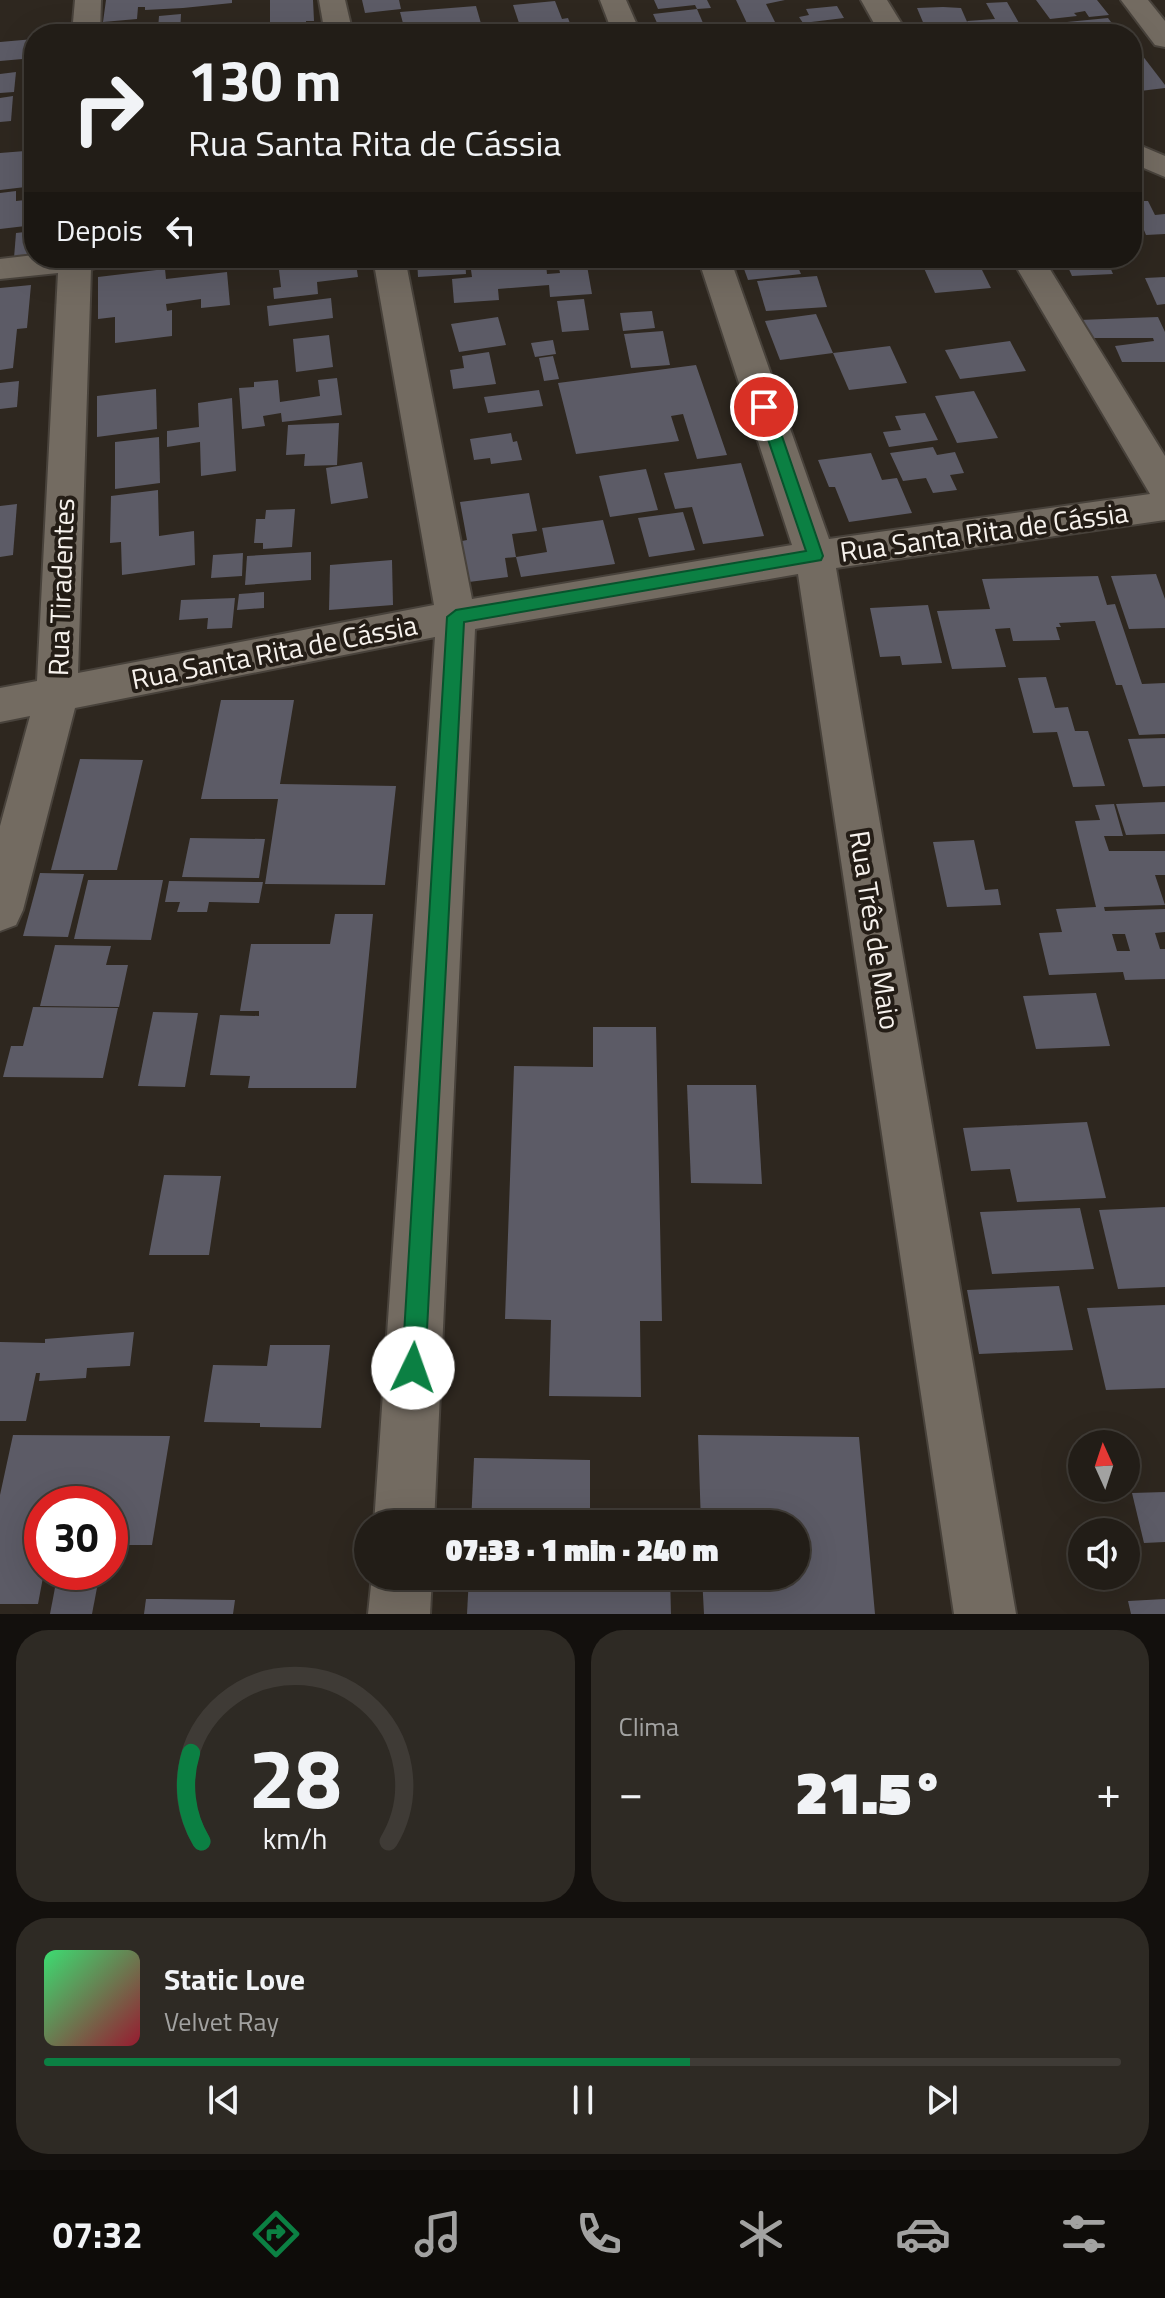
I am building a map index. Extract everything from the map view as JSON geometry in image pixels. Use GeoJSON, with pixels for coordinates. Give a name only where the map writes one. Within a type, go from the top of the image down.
{"type":"FeatureCollection","features":[{"type":"Feature","properties":{"kind":"street"},"geometry":{"type":"LineString","coordinates":[[87,24],[88,0]]}},
{"type":"Feature","properties":{"kind":"street"},"geometry":{"type":"LineString","coordinates":[[332,0],[337,24]]}},
{"type":"Feature","properties":{"kind":"street"},"geometry":{"type":"LineString","coordinates":[[613,0],[623,24]]}},
{"type":"Feature","properties":{"kind":"street"},"geometry":{"type":"LineString","coordinates":[[874,0],[888,24]]}},
{"type":"Feature","properties":{"kind":"street"},"geometry":{"type":"LineString","coordinates":[[1134,0],[1165,39]]}},
{"type":"Feature","properties":{"kind":"street"},"geometry":{"type":"LineString","coordinates":[[1142,141],[1165,139]]}},
{"type":"Feature","properties":{"kind":"street"},"geometry":{"type":"LineString","coordinates":[[1142,156],[1165,168]]}},
{"type":"Feature","properties":{"kind":"street"},"geometry":{"type":"LineString","coordinates":[[0,269],[24,266]]}},
{"type":"Feature","properties":{"kind":"street","name":"Rua Tiradentes"},"geometry":{"type":"LineString","coordinates":[[0,910],[57,695],[82,268]]}},
{"type":"Feature","properties":{"kind":"street"},"geometry":{"type":"LineString","coordinates":[[391,268],[456,617],[405,1510]]}},
{"type":"Feature","properties":{"kind":"street","name":"Rua Três de Maio"},"geometry":{"type":"LineString","coordinates":[[717,268],[815,556],[985,1614]]}},
{"type":"Feature","properties":{"kind":"street"},"geometry":{"type":"LineString","coordinates":[[1033,268],[1165,487]]}},
{"type":"Feature","properties":{"kind":"street","name":"Rua Santa Rita de Cássia"},"geometry":{"type":"LineString","coordinates":[[0,705],[456,617],[815,556],[1165,506]]}},
{"type":"Feature","properties":{"kind":"street"},"geometry":{"type":"LineString","coordinates":[[399,1614],[401,1590]]}},
{"type":"Feature","properties":{"kind":"building"},"geometry":{"type":"Polygon","coordinates":[[[106,0],[232,0],[232,3],[145,10],[145,7],[138,7],[137,19],[103,22],[106,0]]]}},
{"type":"Feature","properties":{"kind":"building"},"geometry":{"type":"Polygon","coordinates":[[[270,0],[313,0],[314,21],[306,21],[306,24],[270,24],[270,0]]]}},
{"type":"Feature","properties":{"kind":"building"},"geometry":{"type":"Polygon","coordinates":[[[362,0],[399,0],[401,9],[365,13],[362,0]]]}},
{"type":"Feature","properties":{"kind":"building"},"geometry":{"type":"Polygon","coordinates":[[[654,0],[707,0],[711,8],[697,9],[695,5],[658,9],[654,0]]]}},
{"type":"Feature","properties":{"kind":"building"},"geometry":{"type":"Polygon","coordinates":[[[736,0],[785,0],[766,4],[776,24],[747,24],[736,0]]]}},
{"type":"Feature","properties":{"kind":"building"},"geometry":{"type":"Polygon","coordinates":[[[1036,0],[1097,0],[1109,15],[1089,17],[1085,11],[1074,13],[1077,16],[1050,19],[1036,0]]]}},
{"type":"Feature","properties":{"kind":"building"},"geometry":{"type":"Polygon","coordinates":[[[555,1],[562,19],[568,18],[570,24],[519,24],[513,5],[555,1]]]}},
{"type":"Feature","properties":{"kind":"building"},"geometry":{"type":"Polygon","coordinates":[[[1007,2],[1019,23],[969,24],[967,21],[995,19],[986,3],[1007,2]]]}},
{"type":"Feature","properties":{"kind":"building"},"geometry":{"type":"Polygon","coordinates":[[[476,6],[481,24],[403,24],[400,12],[476,6]]]}},
{"type":"Feature","properties":{"kind":"building"},"geometry":{"type":"Polygon","coordinates":[[[837,6],[844,18],[803,23],[799,17],[809,15],[806,9],[837,6]]]}},
{"type":"Feature","properties":{"kind":"building"},"geometry":{"type":"Polygon","coordinates":[[[917,8],[961,8],[968,24],[924,24],[917,8]]]}},
{"type":"Feature","properties":{"kind":"building"},"geometry":{"type":"Polygon","coordinates":[[[697,9],[703,24],[658,24],[653,14],[697,9]]]}},
{"type":"Feature","properties":{"kind":"building"},"geometry":{"type":"Polygon","coordinates":[[[181,14],[180,24],[158,24],[159,16],[181,14]]]}},
{"type":"Feature","properties":{"kind":"building"},"geometry":{"type":"Polygon","coordinates":[[[1108,18],[1112,24],[1068,24],[1067,22],[1108,18]]]}},
{"type":"Feature","properties":{"kind":"building"},"geometry":{"type":"Polygon","coordinates":[[[24,40],[24,59],[0,61],[0,42],[24,40]]]}},
{"type":"Feature","properties":{"kind":"building"},"geometry":{"type":"Polygon","coordinates":[[[1142,55],[1165,85],[1165,88],[1142,91],[1142,55]]]}},
{"type":"Feature","properties":{"kind":"building"},"geometry":{"type":"Polygon","coordinates":[[[16,72],[14,92],[0,93],[0,74],[16,72]]]}},
{"type":"Feature","properties":{"kind":"building"},"geometry":{"type":"Polygon","coordinates":[[[13,96],[11,121],[0,122],[0,98],[13,96]]]}},
{"type":"Feature","properties":{"kind":"building"},"geometry":{"type":"Polygon","coordinates":[[[24,151],[24,187],[0,190],[0,153],[24,151]]]}},
{"type":"Feature","properties":{"kind":"building"},"geometry":{"type":"Polygon","coordinates":[[[16,191],[16,201],[24,200],[24,226],[0,229],[0,193],[16,191]]]}},
{"type":"Feature","properties":{"kind":"building"},"geometry":{"type":"Polygon","coordinates":[[[1142,201],[1148,201],[1155,215],[1165,214],[1165,234],[1146,235],[1142,225],[1142,201]]]}},
{"type":"Feature","properties":{"kind":"building"},"geometry":{"type":"Polygon","coordinates":[[[24,232],[24,257],[14,258],[16,233],[24,232]]]}},
{"type":"Feature","properties":{"kind":"building"},"geometry":{"type":"Polygon","coordinates":[[[279,268],[357,268],[358,277],[317,282],[318,294],[274,299],[273,288],[281,287],[279,268]]]}},
{"type":"Feature","properties":{"kind":"building"},"geometry":{"type":"Polygon","coordinates":[[[418,268],[466,268],[466,274],[418,277],[418,268]]]}},
{"type":"Feature","properties":{"kind":"building"},"geometry":{"type":"Polygon","coordinates":[[[546,268],[547,274],[560,273],[559,268],[587,268],[592,294],[550,297],[549,285],[498,289],[499,300],[454,303],[452,279],[472,277],[471,270],[546,268]]]}},
{"type":"Feature","properties":{"kind":"building"},"geometry":{"type":"Polygon","coordinates":[[[744,268],[798,268],[801,274],[748,280],[744,268]]]}},
{"type":"Feature","properties":{"kind":"building"},"geometry":{"type":"Polygon","coordinates":[[[924,268],[981,268],[991,288],[935,293],[924,268]]]}},
{"type":"Feature","properties":{"kind":"building"},"geometry":{"type":"Polygon","coordinates":[[[1068,268],[1110,268],[1113,274],[1072,276],[1068,268]]]}},
{"type":"Feature","properties":{"kind":"building"},"geometry":{"type":"Polygon","coordinates":[[[165,269],[166,279],[227,272],[230,305],[201,308],[201,299],[166,304],[167,311],[172,310],[172,336],[115,343],[115,317],[98,319],[98,277],[165,269]]]}},
{"type":"Feature","properties":{"kind":"building"},"geometry":{"type":"Polygon","coordinates":[[[817,276],[827,307],[766,311],[757,281],[817,276]]]}},
{"type":"Feature","properties":{"kind":"building"},"geometry":{"type":"Polygon","coordinates":[[[1165,277],[1165,304],[1157,305],[1145,278],[1165,277]]]}},
{"type":"Feature","properties":{"kind":"building"},"geometry":{"type":"Polygon","coordinates":[[[31,285],[27,328],[17,329],[13,368],[0,370],[0,288],[31,285]]]}},
{"type":"Feature","properties":{"kind":"building"},"geometry":{"type":"Polygon","coordinates":[[[331,298],[333,318],[269,326],[267,306],[331,298]]]}},
{"type":"Feature","properties":{"kind":"building"},"geometry":{"type":"Polygon","coordinates":[[[584,299],[589,330],[562,332],[557,301],[584,299]]]}},
{"type":"Feature","properties":{"kind":"building"},"geometry":{"type":"Polygon","coordinates":[[[652,311],[655,328],[623,331],[620,313],[652,311]]]}},
{"type":"Feature","properties":{"kind":"building"},"geometry":{"type":"Polygon","coordinates":[[[816,314],[833,353],[780,360],[765,321],[816,314]]]}},
{"type":"Feature","properties":{"kind":"building"},"geometry":{"type":"Polygon","coordinates":[[[498,317],[506,345],[459,352],[451,324],[498,317]]]}},
{"type":"Feature","properties":{"kind":"building"},"geometry":{"type":"Polygon","coordinates":[[[1158,317],[1165,332],[1165,362],[1122,362],[1115,346],[1154,341],[1153,338],[1086,338],[1079,320],[1158,317]]]}},
{"type":"Feature","properties":{"kind":"building"},"geometry":{"type":"Polygon","coordinates":[[[663,331],[670,365],[631,368],[624,334],[663,331]]]}},
{"type":"Feature","properties":{"kind":"building"},"geometry":{"type":"Polygon","coordinates":[[[329,335],[333,367],[296,372],[293,339],[329,335]]]}},
{"type":"Feature","properties":{"kind":"building"},"geometry":{"type":"Polygon","coordinates":[[[553,340],[556,354],[535,357],[531,343],[553,340]]]}},
{"type":"Feature","properties":{"kind":"building"},"geometry":{"type":"Polygon","coordinates":[[[1010,341],[1026,371],[960,379],[945,350],[1010,341]]]}},
{"type":"Feature","properties":{"kind":"building"},"geometry":{"type":"Polygon","coordinates":[[[890,346],[907,383],[849,390],[833,353],[890,346]]]}},
{"type":"Feature","properties":{"kind":"building"},"geometry":{"type":"Polygon","coordinates":[[[489,352],[496,384],[453,389],[450,370],[464,368],[462,356],[489,352]]]}},
{"type":"Feature","properties":{"kind":"building"},"geometry":{"type":"Polygon","coordinates":[[[553,356],[559,379],[544,381],[539,358],[553,356]]]}},
{"type":"Feature","properties":{"kind":"building"},"geometry":{"type":"Polygon","coordinates":[[[696,365],[727,455],[697,459],[683,414],[671,416],[679,441],[576,454],[558,383],[696,365]]]}},
{"type":"Feature","properties":{"kind":"building"},"geometry":{"type":"Polygon","coordinates":[[[337,378],[342,415],[282,422],[281,413],[263,416],[265,426],[242,429],[239,388],[254,387],[254,382],[278,380],[280,402],[320,396],[318,380],[337,378]]]}},
{"type":"Feature","properties":{"kind":"building"},"geometry":{"type":"Polygon","coordinates":[[[19,381],[17,407],[0,409],[0,383],[19,381]]]}},
{"type":"Feature","properties":{"kind":"building"},"geometry":{"type":"Polygon","coordinates":[[[156,389],[157,429],[97,437],[97,396],[156,389]]]}},
{"type":"Feature","properties":{"kind":"building"},"geometry":{"type":"Polygon","coordinates":[[[539,390],[543,406],[488,413],[484,397],[539,390]]]}},
{"type":"Feature","properties":{"kind":"building"},"geometry":{"type":"Polygon","coordinates":[[[974,391],[998,438],[957,443],[935,396],[974,391]]]}},
{"type":"Feature","properties":{"kind":"building"},"geometry":{"type":"Polygon","coordinates":[[[232,398],[236,471],[201,476],[200,442],[167,447],[167,431],[199,427],[198,403],[232,398]]]}},
{"type":"Feature","properties":{"kind":"building"},"geometry":{"type":"Polygon","coordinates":[[[925,413],[938,440],[889,447],[883,432],[901,430],[895,416],[925,413]]]}},
{"type":"Feature","properties":{"kind":"building"},"geometry":{"type":"Polygon","coordinates":[[[339,423],[337,465],[304,466],[305,454],[286,455],[288,425],[339,423]]]}},
{"type":"Feature","properties":{"kind":"building"},"geometry":{"type":"Polygon","coordinates":[[[511,433],[513,442],[517,441],[522,460],[491,464],[490,458],[474,460],[470,439],[511,433]]]}},
{"type":"Feature","properties":{"kind":"building"},"geometry":{"type":"Polygon","coordinates":[[[159,437],[160,483],[115,489],[115,442],[159,437]]]}},
{"type":"Feature","properties":{"kind":"building"},"geometry":{"type":"Polygon","coordinates":[[[933,447],[937,455],[955,452],[964,473],[950,475],[957,490],[933,493],[926,478],[903,481],[890,453],[933,447]]]}},
{"type":"Feature","properties":{"kind":"building"},"geometry":{"type":"Polygon","coordinates":[[[871,453],[882,480],[897,478],[912,513],[849,522],[835,487],[829,487],[818,460],[871,453]]]}},
{"type":"Feature","properties":{"kind":"building"},"geometry":{"type":"Polygon","coordinates":[[[362,462],[368,498],[331,504],[326,468],[362,462]]]}},
{"type":"Feature","properties":{"kind":"building"},"geometry":{"type":"Polygon","coordinates":[[[741,463],[764,536],[703,544],[692,507],[675,509],[664,473],[741,463]]]}},
{"type":"Feature","properties":{"kind":"building"},"geometry":{"type":"Polygon","coordinates":[[[646,469],[658,510],[610,517],[599,476],[646,469]]]}},
{"type":"Feature","properties":{"kind":"building"},"geometry":{"type":"Polygon","coordinates":[[[158,490],[159,536],[194,531],[195,565],[122,575],[121,542],[110,543],[111,496],[158,490]]]}},
{"type":"Feature","properties":{"kind":"building"},"geometry":{"type":"Polygon","coordinates":[[[529,493],[537,531],[512,534],[516,557],[505,558],[508,577],[461,583],[457,542],[467,540],[460,502],[529,493]]]}},
{"type":"Feature","properties":{"kind":"building"},"geometry":{"type":"Polygon","coordinates":[[[17,504],[13,555],[0,557],[0,506],[17,504]]]}},
{"type":"Feature","properties":{"kind":"building"},"geometry":{"type":"Polygon","coordinates":[[[295,509],[292,547],[263,549],[263,543],[254,543],[256,519],[265,519],[266,510],[295,509]]]}},
{"type":"Feature","properties":{"kind":"building"},"geometry":{"type":"Polygon","coordinates":[[[683,512],[695,550],[649,557],[638,518],[683,512]]]}},
{"type":"Feature","properties":{"kind":"building"},"geometry":{"type":"Polygon","coordinates":[[[603,520],[615,564],[521,577],[516,557],[547,552],[542,528],[603,520]]]}},
{"type":"Feature","properties":{"kind":"building"},"geometry":{"type":"Polygon","coordinates":[[[311,552],[311,580],[245,585],[247,556],[311,552]]]}},
{"type":"Feature","properties":{"kind":"building"},"geometry":{"type":"Polygon","coordinates":[[[243,553],[242,576],[211,578],[213,555],[243,553]]]}},
{"type":"Feature","properties":{"kind":"building"},"geometry":{"type":"Polygon","coordinates":[[[392,560],[393,605],[329,610],[330,565],[392,560]]]}},
{"type":"Feature","properties":{"kind":"building"},"geometry":{"type":"Polygon","coordinates":[[[1156,574],[1165,599],[1165,628],[1129,629],[1111,576],[1156,574]]]}},
{"type":"Feature","properties":{"kind":"building"},"geometry":{"type":"Polygon","coordinates":[[[1098,576],[1107,605],[1115,604],[1142,684],[1165,683],[1165,734],[1139,735],[1122,685],[1116,685],[1095,621],[1059,623],[1061,627],[1056,627],[1060,640],[1013,641],[1010,628],[995,629],[1006,667],[952,669],[937,611],[990,609],[982,579],[1098,576]]]}},
{"type":"Feature","properties":{"kind":"building"},"geometry":{"type":"Polygon","coordinates":[[[264,592],[264,608],[237,610],[239,594],[264,592]]]}},
{"type":"Feature","properties":{"kind":"building"},"geometry":{"type":"Polygon","coordinates":[[[235,598],[232,628],[207,629],[208,618],[179,620],[181,600],[235,598]]]}},
{"type":"Feature","properties":{"kind":"building"},"geometry":{"type":"Polygon","coordinates":[[[928,605],[942,663],[902,665],[900,656],[880,657],[870,608],[928,605]]]}},
{"type":"Feature","properties":{"kind":"building"},"geometry":{"type":"Polygon","coordinates":[[[1046,677],[1055,708],[1068,707],[1075,731],[1088,731],[1105,786],[1073,787],[1057,732],[1033,733],[1018,678],[1046,677]]]}},
{"type":"Feature","properties":{"kind":"building"},"geometry":{"type":"Polygon","coordinates":[[[221,700],[294,700],[280,784],[396,786],[385,885],[265,884],[278,799],[201,799],[221,700]]]}},
{"type":"Feature","properties":{"kind":"building"},"geometry":{"type":"Polygon","coordinates":[[[1165,738],[1165,786],[1143,787],[1128,739],[1165,738]]]}},
{"type":"Feature","properties":{"kind":"building"},"geometry":{"type":"Polygon","coordinates":[[[80,759],[143,760],[117,870],[51,870],[80,759]]]}},
{"type":"Feature","properties":{"kind":"building"},"geometry":{"type":"Polygon","coordinates":[[[1165,802],[1165,834],[1126,835],[1116,804],[1165,802]]]}},
{"type":"Feature","properties":{"kind":"building"},"geometry":{"type":"Polygon","coordinates":[[[1114,804],[1123,836],[1104,836],[1109,851],[1165,851],[1165,875],[1155,875],[1165,905],[1104,907],[1105,911],[1165,909],[1165,932],[1155,933],[1160,949],[1165,949],[1165,979],[1125,980],[1123,972],[1049,975],[1039,933],[1062,932],[1056,909],[1096,907],[1075,821],[1100,820],[1095,805],[1114,804]],[[1112,934],[1117,951],[1130,951],[1125,934],[1112,934]]]}},
{"type":"Feature","properties":{"kind":"building"},"geometry":{"type":"Polygon","coordinates":[[[190,838],[265,839],[259,878],[182,877],[190,838]]]}},
{"type":"Feature","properties":{"kind":"building"},"geometry":{"type":"Polygon","coordinates":[[[974,840],[985,890],[998,889],[1001,905],[947,907],[933,842],[974,840]]]}},
{"type":"Feature","properties":{"kind":"building"},"geometry":{"type":"Polygon","coordinates":[[[40,873],[84,874],[68,937],[23,936],[40,873]]]}},
{"type":"Feature","properties":{"kind":"building"},"geometry":{"type":"Polygon","coordinates":[[[88,880],[163,880],[151,940],[74,939],[88,880]]]}},
{"type":"Feature","properties":{"kind":"building"},"geometry":{"type":"Polygon","coordinates":[[[169,881],[263,882],[259,903],[209,902],[207,912],[177,912],[180,902],[165,902],[169,881]]]}},
{"type":"Feature","properties":{"kind":"building"},"geometry":{"type":"Polygon","coordinates":[[[335,914],[373,914],[356,1088],[248,1088],[250,1076],[210,1075],[220,1015],[259,1016],[259,1011],[240,1011],[251,944],[330,944],[335,914]]]}},
{"type":"Feature","properties":{"kind":"building"},"geometry":{"type":"Polygon","coordinates":[[[55,945],[111,946],[106,965],[128,965],[119,1007],[40,1006],[55,945]]]}},
{"type":"Feature","properties":{"kind":"building"},"geometry":{"type":"Polygon","coordinates":[[[1096,993],[1110,1046],[1036,1049],[1023,996],[1096,993]]]}},
{"type":"Feature","properties":{"kind":"building"},"geometry":{"type":"Polygon","coordinates":[[[33,1007],[118,1008],[103,1078],[3,1077],[11,1046],[23,1046],[33,1007]]]}},
{"type":"Feature","properties":{"kind":"building"},"geometry":{"type":"Polygon","coordinates":[[[153,1012],[198,1013],[185,1087],[138,1086],[153,1012]]]}},
{"type":"Feature","properties":{"kind":"building"},"geometry":{"type":"Polygon","coordinates":[[[593,1027],[656,1027],[662,1321],[640,1321],[641,1397],[549,1396],[551,1320],[505,1319],[514,1066],[593,1067],[593,1027]]]}},
{"type":"Feature","properties":{"kind":"building"},"geometry":{"type":"Polygon","coordinates":[[[687,1085],[756,1085],[762,1184],[691,1183],[687,1085]]]}},
{"type":"Feature","properties":{"kind":"building"},"geometry":{"type":"Polygon","coordinates":[[[1087,1122],[1106,1198],[1017,1202],[1010,1169],[971,1171],[963,1128],[1087,1122]]]}},
{"type":"Feature","properties":{"kind":"building"},"geometry":{"type":"Polygon","coordinates":[[[164,1175],[221,1176],[209,1255],[149,1255],[164,1175]]]}},
{"type":"Feature","properties":{"kind":"building"},"geometry":{"type":"Polygon","coordinates":[[[1165,1207],[1165,1287],[1118,1289],[1099,1210],[1165,1207]]]}},
{"type":"Feature","properties":{"kind":"building"},"geometry":{"type":"Polygon","coordinates":[[[1080,1208],[1094,1269],[992,1274],[980,1212],[1080,1208]]]}},
{"type":"Feature","properties":{"kind":"building"},"geometry":{"type":"Polygon","coordinates":[[[1059,1286],[1073,1350],[979,1354],[967,1290],[1059,1286]]]}},
{"type":"Feature","properties":{"kind":"building"},"geometry":{"type":"Polygon","coordinates":[[[1165,1305],[1165,1388],[1106,1390],[1087,1308],[1165,1305]]]}},
{"type":"Feature","properties":{"kind":"building"},"geometry":{"type":"Polygon","coordinates":[[[134,1332],[130,1366],[87,1368],[86,1378],[39,1381],[40,1373],[36,1373],[26,1421],[0,1421],[0,1342],[45,1343],[45,1339],[134,1332]]]}},
{"type":"Feature","properties":{"kind":"building"},"geometry":{"type":"Polygon","coordinates":[[[270,1345],[330,1345],[321,1428],[204,1422],[213,1365],[267,1366],[270,1345]]]}},
{"type":"Feature","properties":{"kind":"building"},"geometry":{"type":"Polygon","coordinates":[[[13,1435],[170,1436],[152,1545],[128,1545],[128,1486],[24,1486],[24,1590],[41,1590],[38,1604],[0,1604],[0,1495],[13,1435]]]}},
{"type":"Feature","properties":{"kind":"building"},"geometry":{"type":"Polygon","coordinates":[[[698,1435],[859,1437],[875,1614],[704,1614],[703,1590],[810,1590],[810,1510],[701,1510],[698,1435]]]}},
{"type":"Feature","properties":{"kind":"building"},"geometry":{"type":"Polygon","coordinates":[[[474,1458],[590,1460],[590,1510],[472,1510],[474,1458]]]}},
{"type":"Feature","properties":{"kind":"building"},"geometry":{"type":"Polygon","coordinates":[[[1165,1492],[1165,1542],[1144,1543],[1134,1502],[1140,1502],[1140,1493],[1165,1492]]]}},
{"type":"Feature","properties":{"kind":"building"},"geometry":{"type":"Polygon","coordinates":[[[55,1590],[97,1590],[92,1614],[50,1614],[55,1590]]]}},
{"type":"Feature","properties":{"kind":"building"},"geometry":{"type":"Polygon","coordinates":[[[468,1590],[670,1590],[671,1614],[467,1614],[468,1590]]]}},
{"type":"Feature","properties":{"kind":"building"},"geometry":{"type":"Polygon","coordinates":[[[146,1599],[235,1600],[233,1614],[144,1614],[146,1599]]]}},
{"type":"Feature","properties":{"kind":"building"},"geometry":{"type":"Polygon","coordinates":[[[1165,1599],[1165,1614],[1131,1614],[1128,1601],[1165,1599]]]}},
{"type":"Feature","properties":{"kind":"route"},"geometry":{"type":"LineString","coordinates":[[413,1368],[456,617],[815,556],[764,407]]}}]}
